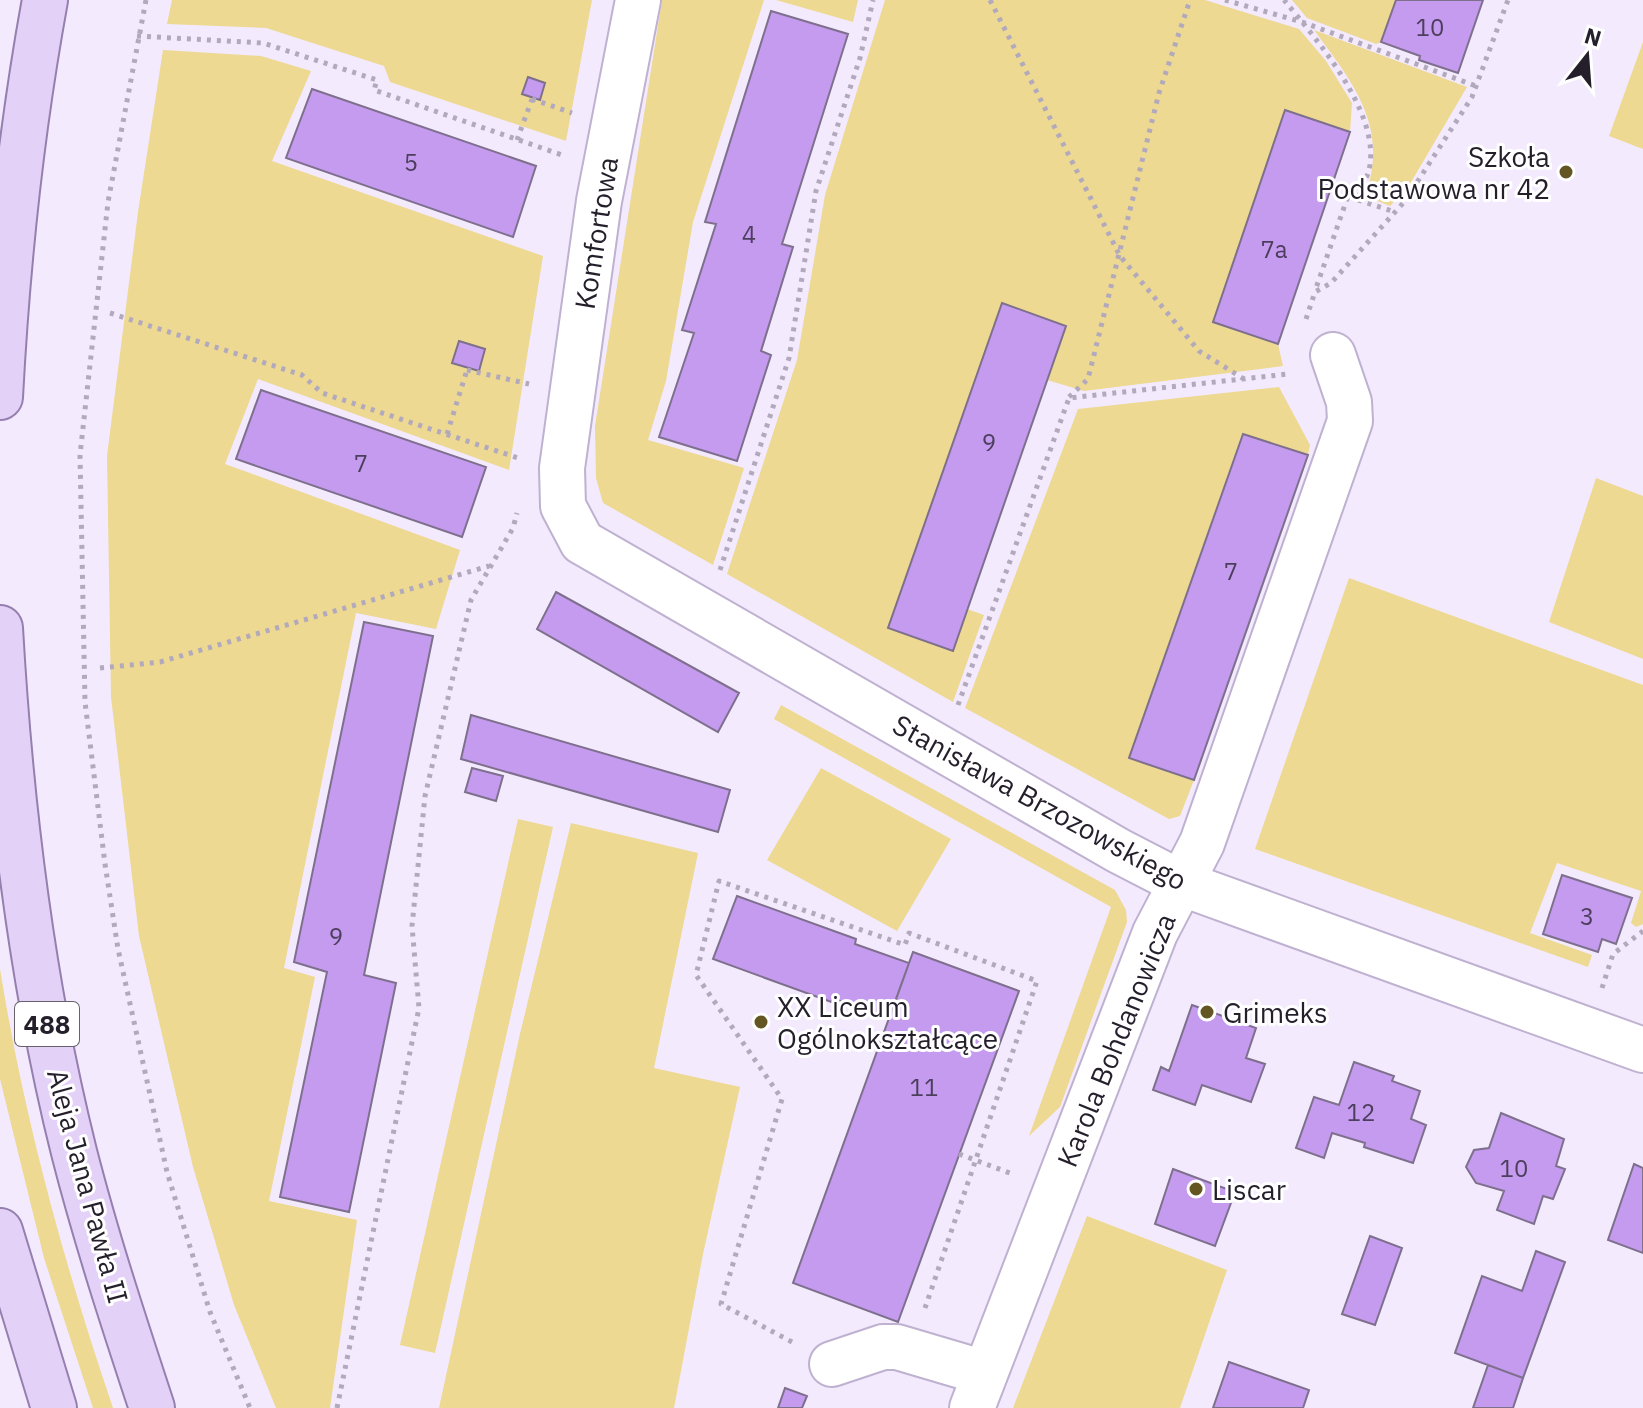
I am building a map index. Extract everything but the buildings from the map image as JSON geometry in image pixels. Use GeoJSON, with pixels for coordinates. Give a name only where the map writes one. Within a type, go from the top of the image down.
{"type":"FeatureCollection","features":[{"type":"Feature","properties":{"kind":"main road"},"geometry":{"type":"LineString","coordinates":[[0,397],[12,225],[25,119],[45,0]]}},
{"type":"Feature","properties":{"kind":"main road","name":"Aleja Jana Pawła II"},"geometry":{"type":"LineString","coordinates":[[0,628],[14,800],[29,920],[50,1039],[74,1151],[152,1408]]}},
{"type":"Feature","properties":{"kind":"main road"},"geometry":{"type":"LineString","coordinates":[[0,1231],[54,1408]]}},
{"type":"Feature","properties":{"kind":"street","name":"Komfortowa"},"geometry":{"type":"LineString","coordinates":[[545,464],[638,0]]}},
{"type":"Feature","properties":{"kind":"street","name":"Karola Bohdanowicza"},"geometry":{"type":"LineString","coordinates":[[978,1391],[1155,933],[1202,843],[1350,421],[1349,402],[1333,355]]}},
{"type":"Feature","properties":{"kind":"street","name":"Stanisława Brzozowskiego"},"geometry":{"type":"LineString","coordinates":[[545,464],[582,542],[1119,851],[1183,884],[1643,1050]]}},
{"type":"Feature","properties":{"kind":"street"},"geometry":{"type":"LineString","coordinates":[[832,1364],[883,1347],[910,1350],[978,1391]]}},
{"type":"Feature","properties":{"kind":"path"},"geometry":{"type":"LineString","coordinates":[[146,0],[108,202],[80,455],[85,702],[118,949],[157,1130],[210,1312],[250,1408]]}},
{"type":"Feature","properties":{"kind":"path"},"geometry":{"type":"LineString","coordinates":[[719,575],[789,358],[816,191],[860,58],[873,0]]}},
{"type":"Feature","properties":{"kind":"path"},"geometry":{"type":"LineString","coordinates":[[990,0],[1120,256],[1199,351],[1244,379]]}},
{"type":"Feature","properties":{"kind":"path"},"geometry":{"type":"LineString","coordinates":[[956,711],[1069,398],[1088,379],[1159,93],[1190,0]]}},
{"type":"Feature","properties":{"kind":"path"},"geometry":{"type":"LineString","coordinates":[[1225,0],[1302,22],[1476,86]]}},
{"type":"Feature","properties":{"kind":"path"},"geometry":{"type":"LineString","coordinates":[[1284,0],[1355,98],[1369,139],[1369,168],[1358,200]]}},
{"type":"Feature","properties":{"kind":"path"},"geometry":{"type":"LineString","coordinates":[[1448,134],[1476,86],[1508,0]]}},
{"type":"Feature","properties":{"kind":"path"},"geometry":{"type":"LineString","coordinates":[[137,36],[263,43],[377,80],[374,90],[562,155]]}},
{"type":"Feature","properties":{"kind":"path"},"geometry":{"type":"LineString","coordinates":[[517,140],[532,98],[585,117]]}},
{"type":"Feature","properties":{"kind":"path"},"geometry":{"type":"LineString","coordinates":[[1315,292],[1348,196],[1395,212]]}},
{"type":"Feature","properties":{"kind":"path"},"geometry":{"type":"LineString","coordinates":[[110,313],[302,375],[322,393],[545,464]]}},
{"type":"Feature","properties":{"kind":"path"},"geometry":{"type":"LineString","coordinates":[[447,434],[468,369],[540,387]]}},
{"type":"Feature","properties":{"kind":"path"},"geometry":{"type":"LineString","coordinates":[[1069,398],[1288,374]]}},
{"type":"Feature","properties":{"kind":"path"},"geometry":{"type":"LineString","coordinates":[[337,1408],[419,1008],[412,926],[425,796],[471,600],[513,528],[520,501]]}},
{"type":"Feature","properties":{"kind":"path"},"geometry":{"type":"LineString","coordinates":[[100,668],[160,662],[491,565]]}},
{"type":"Feature","properties":{"kind":"path"},"geometry":{"type":"LineString","coordinates":[[832,1364],[721,1304],[782,1099],[696,975],[719,881],[905,945],[909,933],[1037,981],[910,1350]]}},
{"type":"Feature","properties":{"kind":"path"},"geometry":{"type":"LineString","coordinates":[[1604,979],[1613,954],[1643,931]]}},
{"type":"Feature","properties":{"kind":"path"},"geometry":{"type":"LineString","coordinates":[[959,1154],[1025,1179]]}},
{"type":"Feature","properties":{"kind":"shaded area"},"geometry":{"type":"Polygon","coordinates":[[[172,0],[592,0],[566,141],[390,82],[384,66],[266,28],[167,24],[172,0]]]}},
{"type":"Feature","properties":{"kind":"shaded area"},"geometry":{"type":"Polygon","coordinates":[[[662,0],[764,0],[693,222],[666,381],[648,440],[744,468],[713,565],[603,503],[596,478],[595,426],[662,0]]]}},
{"type":"Feature","properties":{"kind":"shaded area"},"geometry":{"type":"Polygon","coordinates":[[[776,0],[858,0],[853,22],[776,0]]]}},
{"type":"Feature","properties":{"kind":"shaded area"},"geometry":{"type":"Polygon","coordinates":[[[885,0],[1205,0],[1299,29],[1326,61],[1352,103],[1350,132],[1285,110],[1213,322],[1278,344],[1283,366],[1084,391],[1047,380],[1066,326],[1002,303],[967,609],[984,615],[953,702],[727,574],[797,360],[825,195],[885,0]]]}},
{"type":"Feature","properties":{"kind":"shaded area"},"geometry":{"type":"Polygon","coordinates":[[[1292,0],[1396,0],[1381,42],[1376,44],[1307,18],[1292,0]]]}},
{"type":"Feature","properties":{"kind":"shaded area"},"geometry":{"type":"Polygon","coordinates":[[[1314,30],[1467,87],[1407,189],[1390,206],[1365,196],[1372,171],[1373,148],[1364,107],[1314,30]]]}},
{"type":"Feature","properties":{"kind":"shaded area"},"geometry":{"type":"Polygon","coordinates":[[[1643,42],[1643,149],[1609,136],[1643,42]]]}},
{"type":"Feature","properties":{"kind":"shaded area"},"geometry":{"type":"Polygon","coordinates":[[[163,50],[261,56],[311,71],[272,161],[543,256],[509,470],[258,379],[225,464],[460,550],[436,629],[356,613],[284,968],[315,977],[269,1201],[357,1220],[330,1408],[276,1408],[234,1305],[193,1167],[139,936],[111,697],[107,456],[138,212],[163,50]]]}},
{"type":"Feature","properties":{"kind":"shaded area"},"geometry":{"type":"Polygon","coordinates":[[[1279,387],[1310,445],[1308,455],[1242,434],[1129,757],[1194,780],[1180,816],[1169,819],[965,708],[1078,409],[1279,387]]]}},
{"type":"Feature","properties":{"kind":"shaded area"},"geometry":{"type":"Polygon","coordinates":[[[1596,478],[1643,496],[1643,659],[1549,622],[1596,478]]]}},
{"type":"Feature","properties":{"kind":"shaded area"},"geometry":{"type":"Polygon","coordinates":[[[1349,578],[1643,685],[1643,924],[1636,927],[1631,923],[1641,891],[1557,863],[1530,933],[1592,955],[1588,967],[1255,849],[1349,578]]]}},
{"type":"Feature","properties":{"kind":"shaded area"},"geometry":{"type":"Polygon","coordinates":[[[781,705],[1115,890],[1126,910],[1127,922],[1060,1107],[1029,1136],[1111,907],[774,719],[781,705]]]}},
{"type":"Feature","properties":{"kind":"shaded area"},"geometry":{"type":"Polygon","coordinates":[[[821,768],[951,839],[897,931],[767,860],[821,768]]]}},
{"type":"Feature","properties":{"kind":"shaded area"},"geometry":{"type":"Polygon","coordinates":[[[518,819],[553,827],[435,1353],[400,1345],[518,819]]]}},
{"type":"Feature","properties":{"kind":"shaded area"},"geometry":{"type":"Polygon","coordinates":[[[571,823],[698,853],[654,1068],[740,1087],[703,1254],[674,1408],[439,1408],[519,1038],[571,823]]]}},
{"type":"Feature","properties":{"kind":"shaded area"},"geometry":{"type":"Polygon","coordinates":[[[0,969],[21,1080],[47,1190],[113,1408],[93,1408],[44,1258],[0,1079],[0,969]]]}},
{"type":"Feature","properties":{"kind":"shaded area"},"geometry":{"type":"Polygon","coordinates":[[[1087,1216],[1227,1270],[1180,1408],[1013,1408],[1087,1216]]]}},
{"type":"Feature","properties":{"kind":"place","name":"Szkoła Podstawowa nr 42"},"geometry":{"type":"Point","coordinates":[1566,172]}},
{"type":"Feature","properties":{"kind":"place","name":"Grimeks"},"geometry":{"type":"Point","coordinates":[1207,1012]}},
{"type":"Feature","properties":{"kind":"place","name":"XX Liceum Ogólnokształcące"},"geometry":{"type":"Point","coordinates":[761,1022]}},
{"type":"Feature","properties":{"kind":"place","name":"Liscar"},"geometry":{"type":"Point","coordinates":[1196,1189]}}]}
